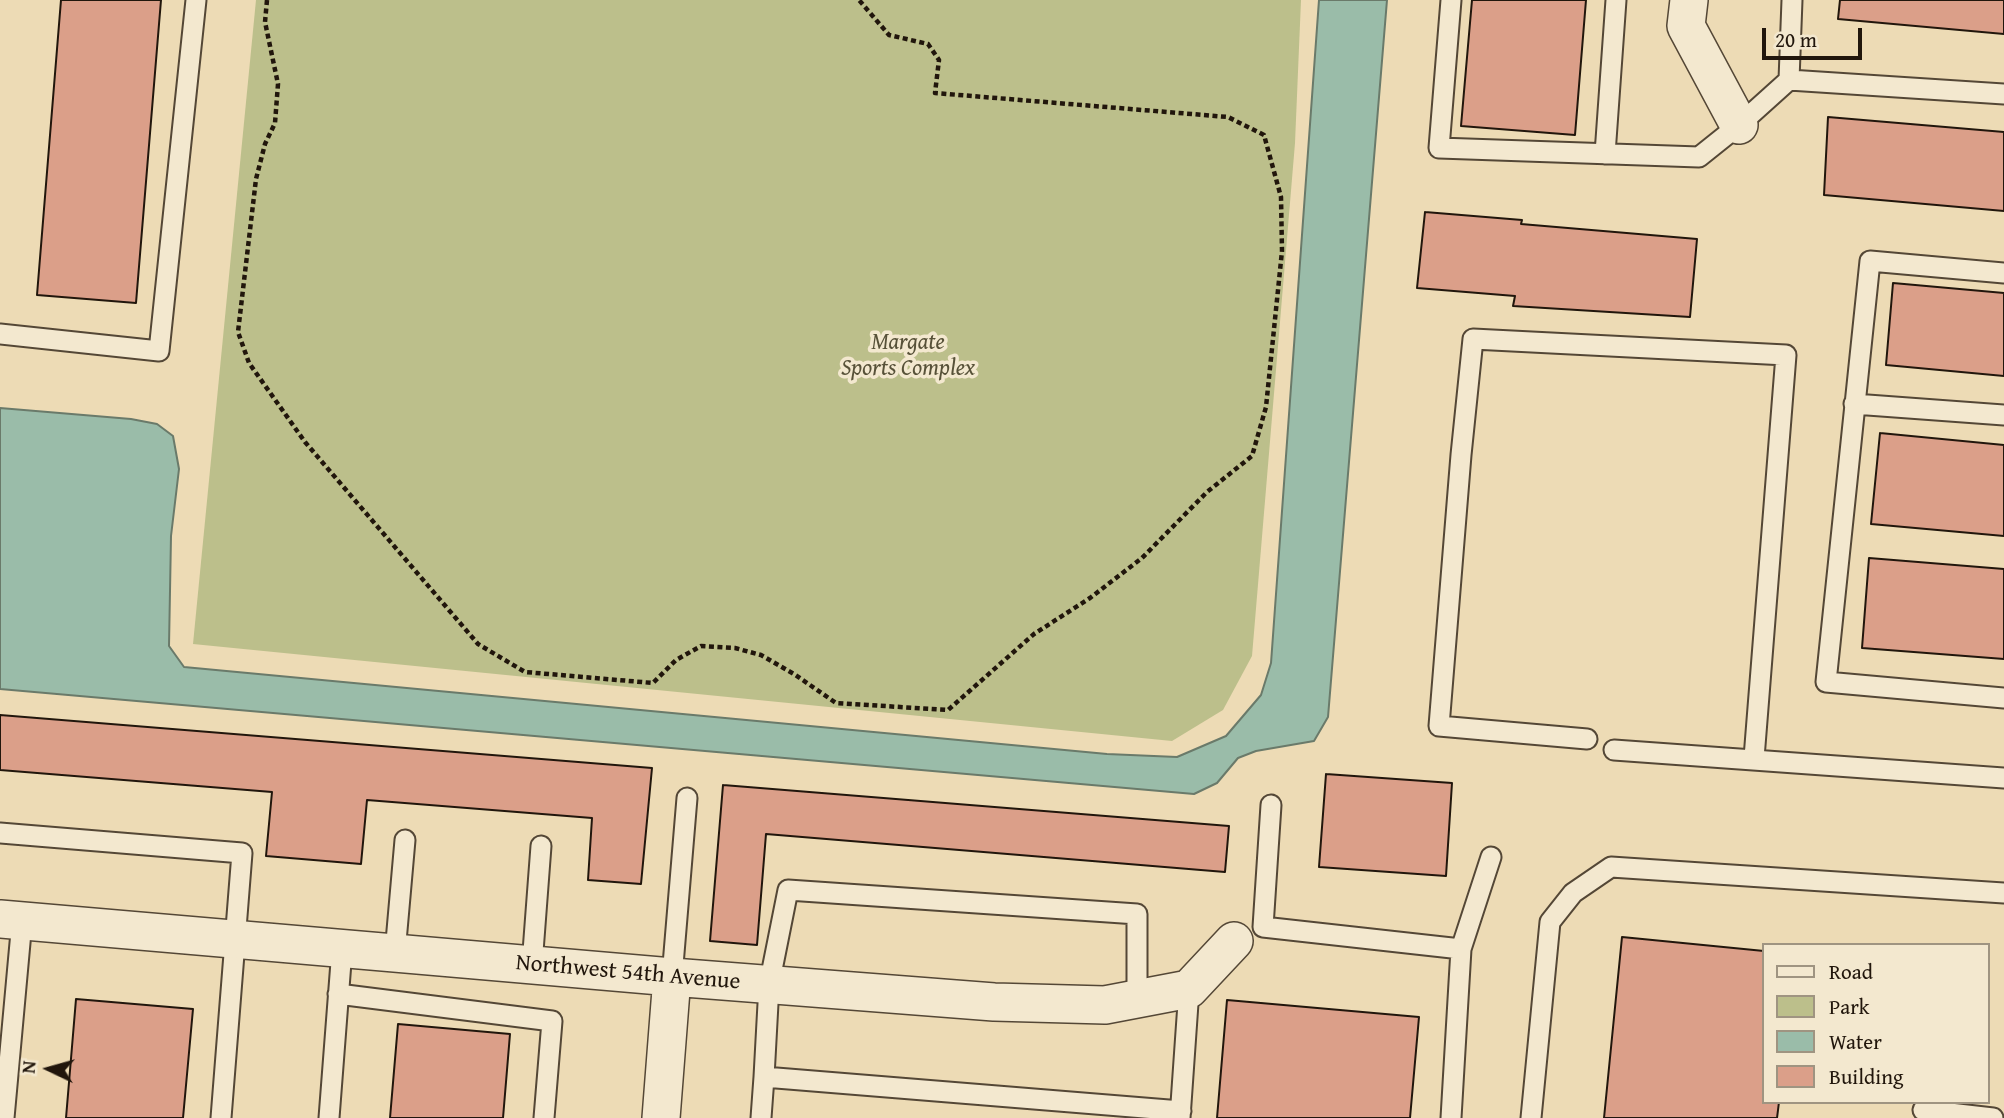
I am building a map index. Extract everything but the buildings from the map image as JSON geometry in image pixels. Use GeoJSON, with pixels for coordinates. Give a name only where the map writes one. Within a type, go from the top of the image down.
{"type":"FeatureCollection","features":[{"type":"Feature","properties":{"kind":"street"},"geometry":{"type":"LineString","coordinates":[[1689,0],[1686,26],[1739,125]]}},
{"type":"Feature","properties":{"kind":"street","name":"Northwest 54th Avenue"},"geometry":{"type":"LineString","coordinates":[[11,920],[994,1002],[1105,1005],[1189,989]]}},
{"type":"Feature","properties":{"kind":"street"},"geometry":{"type":"LineString","coordinates":[[1189,989],[1249,934]]}},
{"type":"Feature","properties":{"kind":"street"},"geometry":{"type":"LineString","coordinates":[[661,1118],[672,977]]}},
{"type":"Feature","properties":{"kind":"lane"},"geometry":{"type":"LineString","coordinates":[[0,334],[159,351],[196,0]]}},
{"type":"Feature","properties":{"kind":"lane"},"geometry":{"type":"LineString","coordinates":[[1451,0],[1440,148],[1699,157],[1789,80],[2004,94]]}},
{"type":"Feature","properties":{"kind":"lane"},"geometry":{"type":"LineString","coordinates":[[1605,155],[1616,0]]}},
{"type":"Feature","properties":{"kind":"lane"},"geometry":{"type":"LineString","coordinates":[[1789,80],[1792,0]]}},
{"type":"Feature","properties":{"kind":"lane"},"geometry":{"type":"LineString","coordinates":[[2004,273],[1870,261],[1826,682],[2004,698]]}},
{"type":"Feature","properties":{"kind":"lane"},"geometry":{"type":"LineString","coordinates":[[1587,740],[1438,726],[1461,455],[1474,339],[1786,355],[1754,758]]}},
{"type":"Feature","properties":{"kind":"lane"},"geometry":{"type":"LineString","coordinates":[[1854,404],[2004,415]]}},
{"type":"Feature","properties":{"kind":"lane"},"geometry":{"type":"LineString","coordinates":[[1614,750],[2004,778]]}},
{"type":"Feature","properties":{"kind":"lane"},"geometry":{"type":"LineString","coordinates":[[672,977],[687,798]]}},
{"type":"Feature","properties":{"kind":"lane"},"geometry":{"type":"LineString","coordinates":[[1271,805],[1249,934],[1461,949]]}},
{"type":"Feature","properties":{"kind":"lane"},"geometry":{"type":"LineString","coordinates":[[0,833],[242,853],[221,1118]]}},
{"type":"Feature","properties":{"kind":"lane"},"geometry":{"type":"LineString","coordinates":[[395,953],[405,840]]}},
{"type":"Feature","properties":{"kind":"lane"},"geometry":{"type":"LineString","coordinates":[[532,965],[541,846]]}},
{"type":"Feature","properties":{"kind":"lane"},"geometry":{"type":"LineString","coordinates":[[1451,1118],[1461,949],[1491,857]]}},
{"type":"Feature","properties":{"kind":"lane"},"geometry":{"type":"LineString","coordinates":[[1531,1118],[1550,922],[1573,893],[1611,867],[2004,893]]}},
{"type":"Feature","properties":{"kind":"lane"},"geometry":{"type":"LineString","coordinates":[[761,1118],[769,985],[788,890],[1137,914],[1137,999]]}},
{"type":"Feature","properties":{"kind":"lane"},"geometry":{"type":"LineString","coordinates":[[4,1118],[11,920]]}},
{"type":"Feature","properties":{"kind":"lane"},"geometry":{"type":"LineString","coordinates":[[329,1118],[342,949]]}},
{"type":"Feature","properties":{"kind":"lane"},"geometry":{"type":"LineString","coordinates":[[764,1077],[1181,1115],[1189,989]]}},
{"type":"Feature","properties":{"kind":"lane"},"geometry":{"type":"LineString","coordinates":[[338,994],[552,1021],[544,1118]]}},
{"type":"Feature","properties":{"kind":"lane"},"geometry":{"type":"LineString","coordinates":[[1923,1111],[1993,1118]]}},
{"type":"Feature","properties":{"kind":"path"},"geometry":{"type":"LineString","coordinates":[[267,0],[265,22],[278,84],[275,123],[265,144],[256,178],[238,332],[249,363],[305,442],[478,644],[525,672],[653,683],[676,660],[701,646],[735,648],[761,655],[836,703],[947,710],[1034,634],[1090,598],[1142,558],[1207,492],[1252,456],[1266,407],[1282,251],[1282,197],[1264,135],[1228,117],[935,93],[939,60],[928,44],[889,34],[859,0]]}},
{"type":"Feature","properties":{"kind":"green space","name":"Margate Sports Complex"},"geometry":{"type":"Polygon","coordinates":[[[256,0],[1301,0],[1295,143],[1252,656],[1223,710],[1172,741],[193,644],[256,0]]]}},
{"type":"Feature","properties":{"kind":"water"},"geometry":{"type":"Polygon","coordinates":[[[1319,0],[1387,0],[1328,717],[1314,741],[1256,751],[1238,758],[1217,783],[1194,794],[0,689],[0,408],[131,419],[157,424],[173,436],[179,469],[171,536],[169,646],[184,667],[1107,754],[1177,757],[1226,736],[1261,695],[1271,663],[1319,0]]]}}]}
